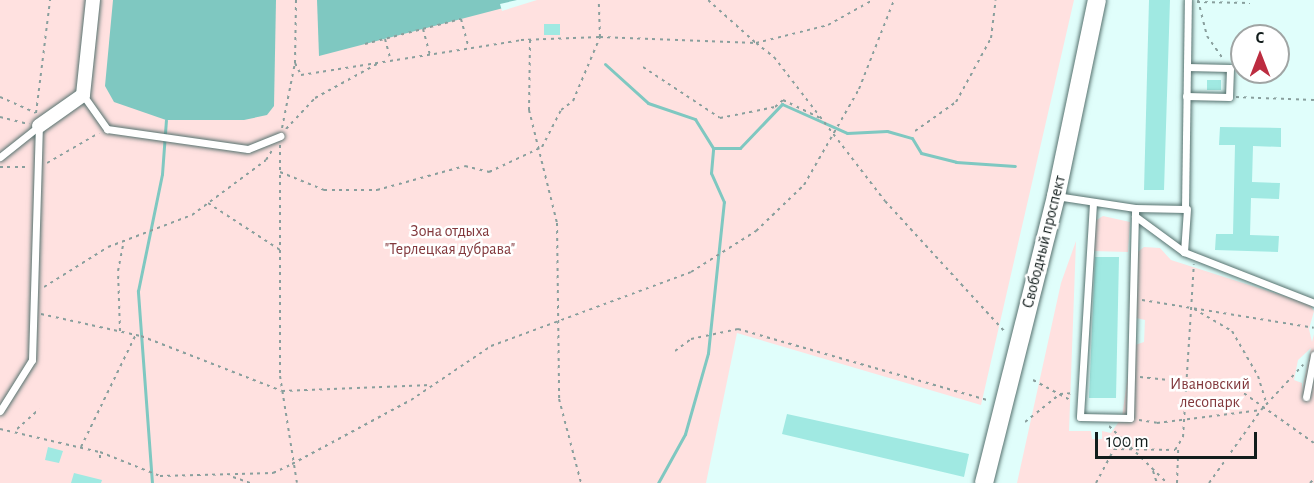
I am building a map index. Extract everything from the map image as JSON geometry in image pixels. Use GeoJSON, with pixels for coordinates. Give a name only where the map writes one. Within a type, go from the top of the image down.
{"type":"FeatureCollection","features":[{"type":"Feature","properties":{"kind":"main road","name":"Свободный проспект"},"geometry":{"type":"LineString","coordinates":[[984,483],[1056,196],[1096,0]]}},
{"type":"Feature","properties":{"kind":"street"},"geometry":{"type":"LineString","coordinates":[[38,120],[51,118],[83,95],[93,0]]}},
{"type":"Feature","properties":{"kind":"lane"},"geometry":{"type":"LineString","coordinates":[[1184,252],[1187,209],[1188,1]]}},
{"type":"Feature","properties":{"kind":"lane"},"geometry":{"type":"LineString","coordinates":[[1186,96],[1229,97],[1230,68],[1187,67]]}},
{"type":"Feature","properties":{"kind":"lane"},"geometry":{"type":"LineString","coordinates":[[83,95],[107,129],[249,149],[280,136]]}},
{"type":"Feature","properties":{"kind":"lane"},"geometry":{"type":"LineString","coordinates":[[0,158],[38,120]]}},
{"type":"Feature","properties":{"kind":"lane"},"geometry":{"type":"LineString","coordinates":[[0,411],[32,360],[38,291],[40,166],[38,120]]}},
{"type":"Feature","properties":{"kind":"lane"},"geometry":{"type":"LineString","coordinates":[[1056,196],[1135,212],[1187,209]]}},
{"type":"Feature","properties":{"kind":"lane"},"geometry":{"type":"LineString","coordinates":[[1093,203],[1080,417],[1130,418],[1135,212]]}},
{"type":"Feature","properties":{"kind":"lane"},"geometry":{"type":"LineString","coordinates":[[1135,212],[1184,252],[1289,290],[1314,303]]}},
{"type":"Feature","properties":{"kind":"lane"},"geometry":{"type":"LineString","coordinates":[[1306,397],[1314,355]]}},
{"type":"Feature","properties":{"kind":"path"},"geometry":{"type":"LineString","coordinates":[[38,120],[50,0]]}},
{"type":"Feature","properties":{"kind":"path"},"geometry":{"type":"LineString","coordinates":[[296,0],[295,63],[280,136],[280,250],[282,391],[292,464],[297,483]]}},
{"type":"Feature","properties":{"kind":"path"},"geometry":{"type":"LineString","coordinates":[[280,172],[324,190],[377,190],[465,166],[489,172],[542,147],[555,118],[578,92],[600,37],[598,0]]}},
{"type":"Feature","properties":{"kind":"path"},"geometry":{"type":"LineString","coordinates":[[708,0],[774,57],[885,201],[1004,331]]}},
{"type":"Feature","properties":{"kind":"path"},"geometry":{"type":"LineString","coordinates":[[295,63],[301,75],[530,40],[600,37],[756,43],[828,24],[873,0]]}},
{"type":"Feature","properties":{"kind":"path"},"geometry":{"type":"LineString","coordinates":[[0,429],[17,429],[100,452],[154,473],[230,476],[273,472],[292,464],[434,385],[491,346],[557,324],[691,272],[756,231],[804,185],[831,133],[859,89],[894,0]]}},
{"type":"Feature","properties":{"kind":"path"},"geometry":{"type":"LineString","coordinates":[[915,131],[956,102],[991,38],[996,0]]}},
{"type":"Feature","properties":{"kind":"path"},"geometry":{"type":"LineString","coordinates":[[1188,1],[1250,3]]}},
{"type":"Feature","properties":{"kind":"path"},"geometry":{"type":"LineString","coordinates":[[1198,1],[1207,36],[1230,68]]}},
{"type":"Feature","properties":{"kind":"path"},"geometry":{"type":"LineString","coordinates":[[365,44],[461,19],[469,49]]}},
{"type":"Feature","properties":{"kind":"path"},"geometry":{"type":"LineString","coordinates":[[423,29],[430,55]]}},
{"type":"Feature","properties":{"kind":"path"},"geometry":{"type":"LineString","coordinates":[[385,39],[391,61]]}},
{"type":"Feature","properties":{"kind":"path"},"geometry":{"type":"LineString","coordinates":[[530,40],[529,110],[542,147],[556,223],[559,399],[581,483]]}},
{"type":"Feature","properties":{"kind":"path"},"geometry":{"type":"LineString","coordinates":[[38,291],[123,241],[150,231],[208,203],[266,160],[280,136],[315,98],[380,63]]}},
{"type":"Feature","properties":{"kind":"path"},"geometry":{"type":"LineString","coordinates":[[643,67],[720,118],[775,107],[783,100],[822,119]]}},
{"type":"Feature","properties":{"kind":"path"},"geometry":{"type":"LineString","coordinates":[[0,97],[38,120]]}},
{"type":"Feature","properties":{"kind":"path"},"geometry":{"type":"LineString","coordinates":[[1229,97],[1314,100]]}},
{"type":"Feature","properties":{"kind":"path"},"geometry":{"type":"LineString","coordinates":[[0,117],[38,120],[51,118]]}},
{"type":"Feature","properties":{"kind":"path"},"geometry":{"type":"LineString","coordinates":[[0,167],[40,166],[107,129]]}},
{"type":"Feature","properties":{"kind":"path"},"geometry":{"type":"LineString","coordinates":[[208,203],[280,250]]}},
{"type":"Feature","properties":{"kind":"path"},"geometry":{"type":"LineString","coordinates":[[120,331],[118,271],[123,241]]}},
{"type":"Feature","properties":{"kind":"path"},"geometry":{"type":"LineString","coordinates":[[1178,483],[1178,447],[1186,420],[1195,256]]}},
{"type":"Feature","properties":{"kind":"path"},"geometry":{"type":"LineString","coordinates":[[1133,298],[1314,328]]}},
{"type":"Feature","properties":{"kind":"path"},"geometry":{"type":"LineString","coordinates":[[1191,308],[1232,332],[1258,376],[1267,406]]}},
{"type":"Feature","properties":{"kind":"path"},"geometry":{"type":"LineString","coordinates":[[36,313],[144,337],[282,391],[434,385]]}},
{"type":"Feature","properties":{"kind":"path"},"geometry":{"type":"LineString","coordinates":[[675,351],[691,339],[738,329],[987,400]]}},
{"type":"Feature","properties":{"kind":"path"},"geometry":{"type":"LineString","coordinates":[[81,447],[137,335]]}},
{"type":"Feature","properties":{"kind":"path"},"geometry":{"type":"LineString","coordinates":[[1209,483],[1280,386],[1314,355]]}},
{"type":"Feature","properties":{"kind":"path"},"geometry":{"type":"LineString","coordinates":[[1131,376],[1188,382]]}},
{"type":"Feature","properties":{"kind":"path"},"geometry":{"type":"LineString","coordinates":[[1034,380],[1080,405]]}},
{"type":"Feature","properties":{"kind":"path"},"geometry":{"type":"LineString","coordinates":[[1188,386],[1238,389],[1267,406],[1314,443]]}},
{"type":"Feature","properties":{"kind":"path"},"geometry":{"type":"LineString","coordinates":[[1025,422],[1060,394],[1080,393]]}},
{"type":"Feature","properties":{"kind":"path"},"geometry":{"type":"LineString","coordinates":[[17,429],[39,409]]}},
{"type":"Feature","properties":{"kind":"path"},"geometry":{"type":"LineString","coordinates":[[1130,418],[1186,420],[1261,410]]}},
{"type":"Feature","properties":{"kind":"path"},"geometry":{"type":"LineString","coordinates":[[1101,417],[1167,483]]}},
{"type":"Feature","properties":{"kind":"path"},"geometry":{"type":"LineString","coordinates":[[1096,483],[1107,454],[1122,446],[1153,453],[1178,447]]}},
{"type":"Feature","properties":{"kind":"path"},"geometry":{"type":"LineString","coordinates":[[100,452],[100,458]]}},
{"type":"Feature","properties":{"kind":"path"},"geometry":{"type":"LineString","coordinates":[[1152,468],[1157,483]]}},
{"type":"Feature","properties":{"kind":"path"},"geometry":{"type":"LineString","coordinates":[[230,476],[250,483]]}},
{"type":"Feature","properties":{"kind":"path"},"geometry":{"type":"LineString","coordinates":[[1310,483],[1314,479]]}},
{"type":"Feature","properties":{"kind":"green space","name":"Зона отдыха \"Терлецкая дубрава\""},"geometry":{"type":"Polygon","coordinates":[[[0,0],[1074,0],[981,405],[737,333],[706,483],[0,483],[0,0]]]}},
{"type":"Feature","properties":{"kind":"green space"},"geometry":{"type":"Polygon","coordinates":[[[1103,216],[1130,222],[1128,252],[1092,251],[1095,221],[1103,216]]]}},
{"type":"Feature","properties":{"kind":"green space","name":"Ивановский лесопарк"},"geometry":{"type":"Polygon","coordinates":[[[1076,241],[1069,431],[1091,431],[1092,439],[1102,439],[1102,431],[1111,433],[1122,417],[1132,346],[1144,342],[1145,320],[1132,317],[1135,254],[1144,247],[1160,248],[1171,260],[1309,304],[1314,311],[1309,329],[1312,342],[1314,334],[1314,483],[1017,483],[1061,283],[1076,241]],[[1311,348],[1298,360],[1294,380],[1302,383],[1302,390],[1311,348]]]}},
{"type":"Feature","properties":{"kind":"water"},"geometry":{"type":"Polygon","coordinates":[[[113,0],[276,0],[274,106],[267,115],[244,120],[166,120],[114,102],[105,86],[113,0]]]}},
{"type":"Feature","properties":{"kind":"water"},"geometry":{"type":"Polygon","coordinates":[[[317,0],[534,0],[319,56],[317,0]]]}},
{"type":"Feature","properties":{"kind":"pier"},"geometry":{"type":"Polygon","coordinates":[[[517,0],[537,0],[502,11],[500,4],[517,0]]]}},
{"type":"Feature","properties":{"kind":"building"},"geometry":{"type":"Polygon","coordinates":[[[1149,0],[1170,0],[1164,190],[1144,190],[1149,0]]]}},
{"type":"Feature","properties":{"kind":"building"},"geometry":{"type":"Polygon","coordinates":[[[544,24],[560,24],[560,35],[544,35],[544,24]]]}},
{"type":"Feature","properties":{"kind":"building"},"geometry":{"type":"Polygon","coordinates":[[[1207,80],[1221,80],[1221,90],[1207,90],[1207,80]]]}},
{"type":"Feature","properties":{"kind":"building"},"geometry":{"type":"Polygon","coordinates":[[[1220,127],[1281,128],[1281,147],[1253,146],[1252,182],[1280,183],[1279,199],[1251,198],[1250,235],[1279,236],[1278,252],[1215,250],[1216,234],[1233,234],[1235,145],[1219,145],[1220,127]]]}},
{"type":"Feature","properties":{"kind":"building"},"geometry":{"type":"Polygon","coordinates":[[[1095,257],[1119,257],[1116,398],[1089,398],[1095,257]]]}},
{"type":"Feature","properties":{"kind":"building"},"geometry":{"type":"Polygon","coordinates":[[[787,414],[969,454],[964,477],[782,434],[787,414]]]}},
{"type":"Feature","properties":{"kind":"building"},"geometry":{"type":"Polygon","coordinates":[[[48,447],[63,451],[59,463],[45,460],[48,447]]]}},
{"type":"Feature","properties":{"kind":"building"},"geometry":{"type":"Polygon","coordinates":[[[74,473],[102,480],[101,483],[71,483],[74,473]]]}},
{"type":"Feature","properties":{"kind":"waterway"},"geometry":{"type":"LineString","coordinates":[[605,64],[648,103],[695,119],[713,148],[740,148],[782,104],[847,133],[887,131],[912,138],[921,153],[956,162],[1015,166]]}},
{"type":"Feature","properties":{"kind":"waterway"},"geometry":{"type":"LineString","coordinates":[[152,483],[138,291],[162,174],[166,120]]}},
{"type":"Feature","properties":{"kind":"waterway"},"geometry":{"type":"LineString","coordinates":[[658,483],[685,434],[708,353],[724,202],[711,173],[713,148]]}}]}
